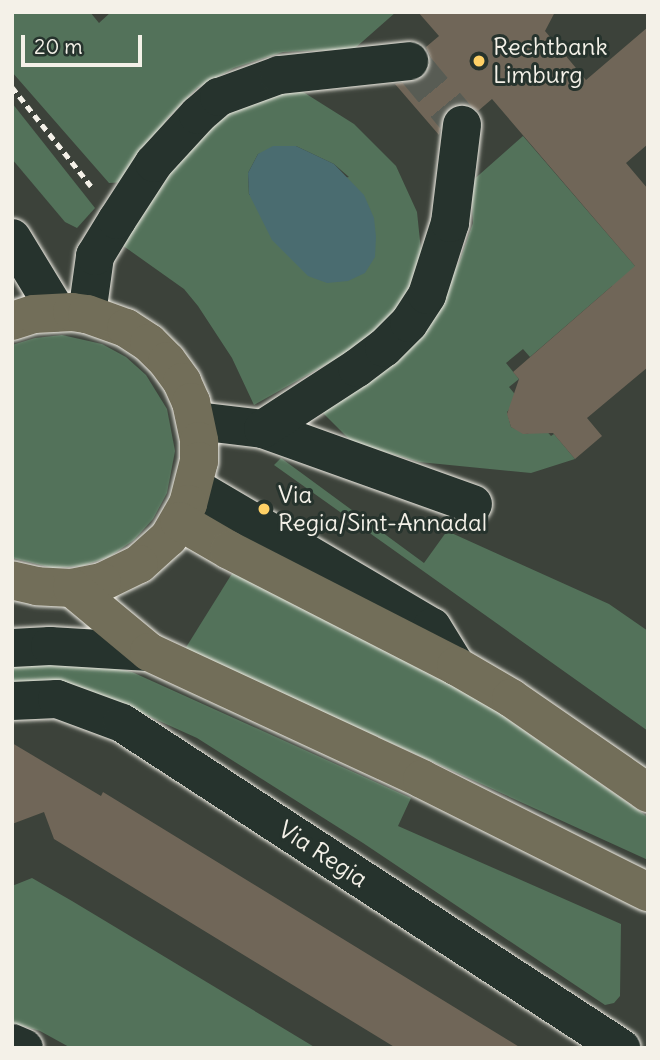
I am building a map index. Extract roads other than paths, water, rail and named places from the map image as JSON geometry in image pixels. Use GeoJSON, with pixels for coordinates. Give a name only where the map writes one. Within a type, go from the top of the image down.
{"type":"FeatureCollection","features":[{"type":"Feature","properties":{"kind":"main road"},"geometry":{"type":"LineString","coordinates":[[12,321],[72,313],[126,328],[149,342],[182,382],[197,421],[199,461],[194,486],[179,521],[161,545],[139,564],[102,582],[72,588],[37,586],[12,580]]}},
{"type":"Feature","properties":{"kind":"main road"},"geometry":{"type":"LineString","coordinates":[[179,521],[229,550],[456,666],[511,698],[648,793]]}},
{"type":"Feature","properties":{"kind":"main road"},"geometry":{"type":"LineString","coordinates":[[72,588],[149,652],[422,779],[648,892]]}},
{"type":"Feature","properties":{"kind":"street"},"geometry":{"type":"LineString","coordinates":[[12,238],[72,313],[95,256],[155,163],[191,122],[219,97],[279,75],[409,61]]}},
{"type":"Feature","properties":{"kind":"street"},"geometry":{"type":"LineString","coordinates":[[263,429],[357,368],[384,348],[409,323],[427,295],[450,223],[462,125]]}},
{"type":"Feature","properties":{"kind":"street"},"geometry":{"type":"LineString","coordinates":[[197,421],[263,429],[473,504]]}},
{"type":"Feature","properties":{"kind":"street"},"geometry":{"type":"LineString","coordinates":[[194,486],[432,627],[456,666]]}},
{"type":"Feature","properties":{"kind":"street"},"geometry":{"type":"LineString","coordinates":[[12,648],[50,646],[149,652]]}},
{"type":"Feature","properties":{"kind":"street","name":"Via Regia"},"geometry":{"type":"LineString","coordinates":[[12,701],[57,699],[122,723],[621,1048]]}},
{"type":"Feature","properties":{"kind":"street"},"geometry":{"type":"LineString","coordinates":[[648,1042],[648,1048]]}},
{"type":"Feature","properties":{"kind":"street"},"geometry":{"type":"LineString","coordinates":[[12,1043],[24,1048]]}},
{"type":"Feature","properties":{"kind":"water"},"geometry":{"type":"Polygon","coordinates":[[[273,146],[296,146],[334,164],[364,195],[374,218],[376,237],[375,257],[365,273],[348,281],[327,283],[308,276],[272,240],[249,194],[248,173],[258,154],[273,146]]]}},
{"type":"Feature","properties":{"kind":"tunnel"},"geometry":{"type":"LineString","coordinates":[[409,61],[462,125]]}},
{"type":"Feature","properties":{"kind":"place","name":"Rechtbank Limburg"},"geometry":{"type":"Point","coordinates":[479,61]}},
{"type":"Feature","properties":{"kind":"place","name":"Via Regia/Sint-Annadal"},"geometry":{"type":"Point","coordinates":[264,509]}}]}
